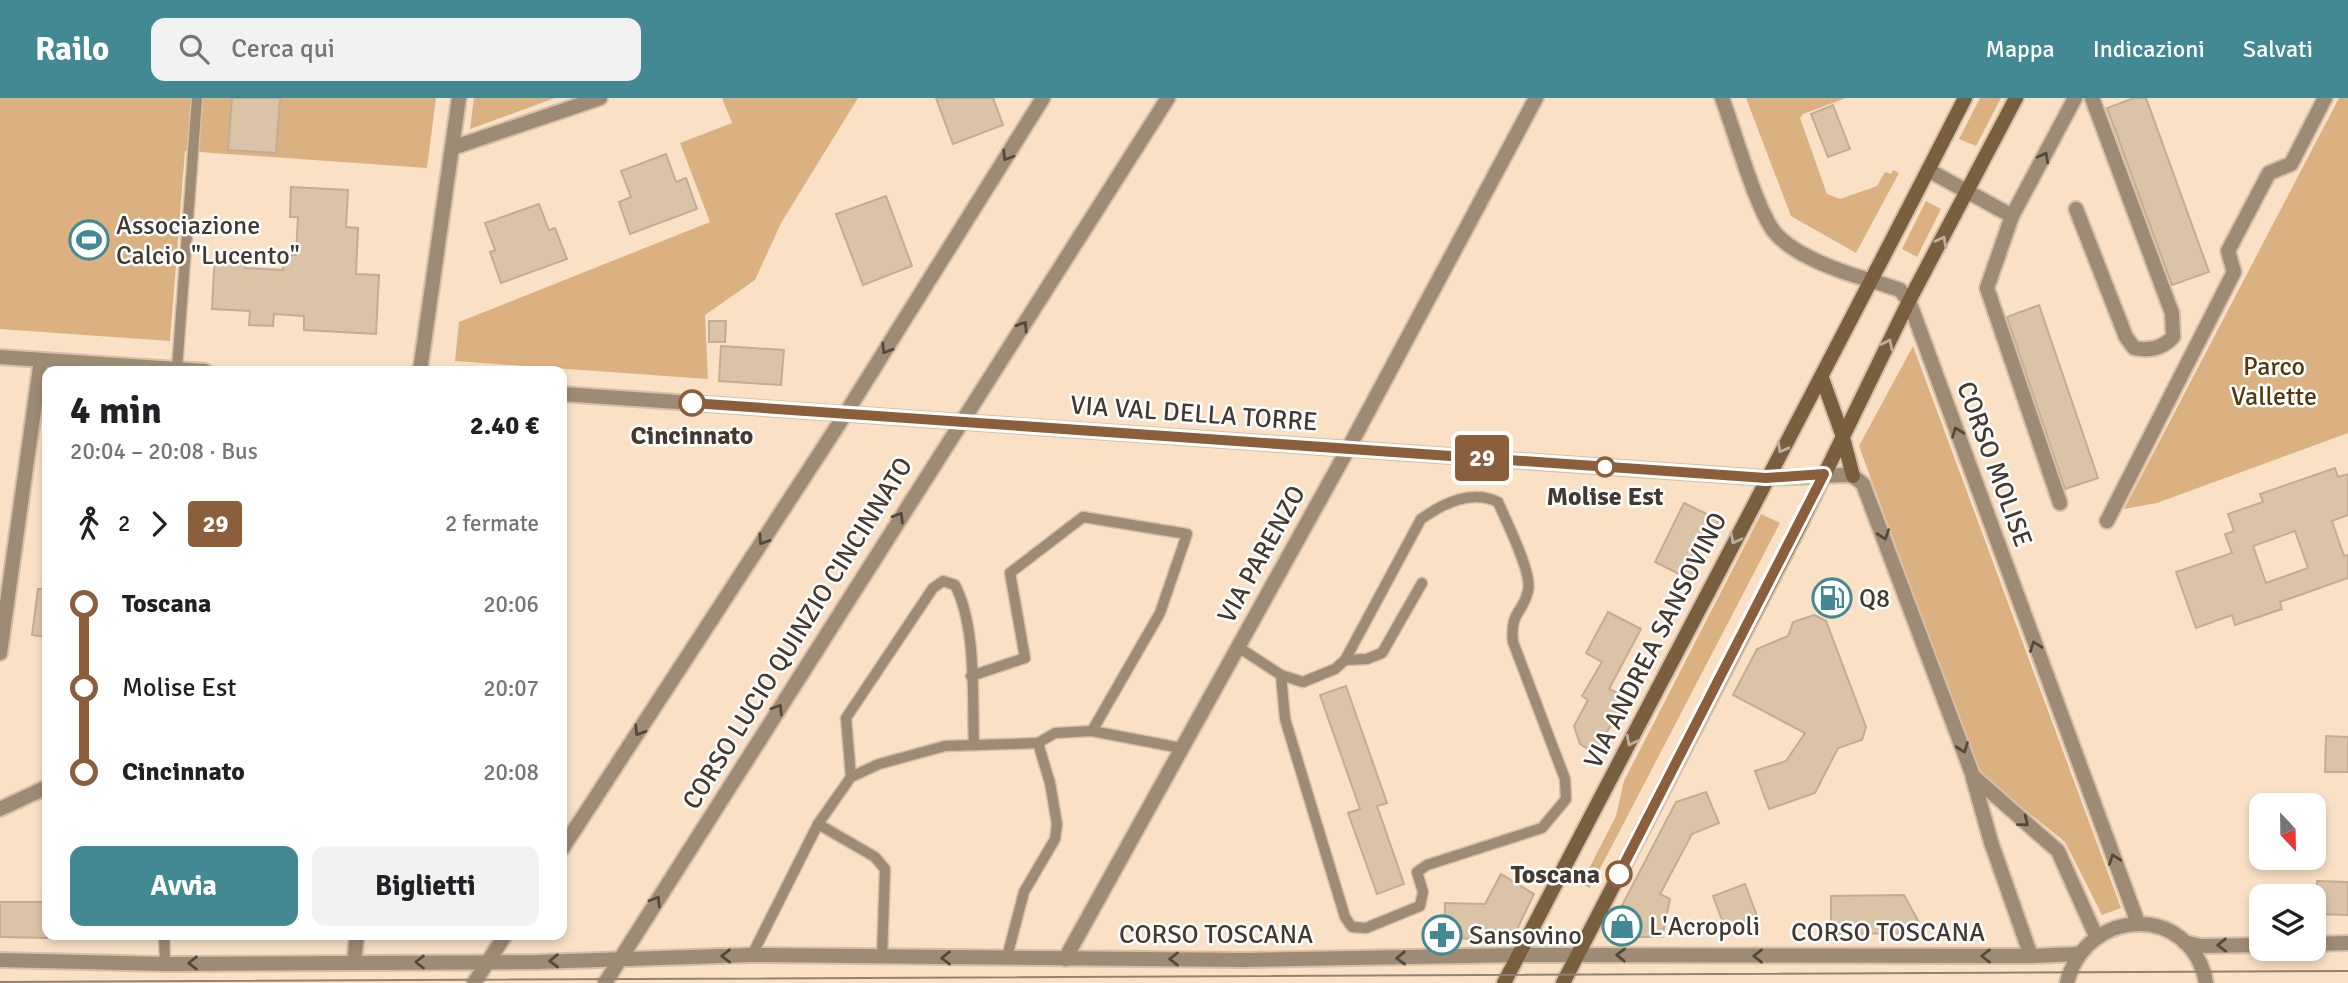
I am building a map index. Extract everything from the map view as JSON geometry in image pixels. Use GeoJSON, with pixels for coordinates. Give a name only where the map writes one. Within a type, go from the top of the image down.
{"type":"FeatureCollection","features":[{"type":"Feature","properties":{"kind":"main road","name":"VIA ANDREA SANSOVINO"},"geometry":{"type":"LineString","coordinates":[[1504,983],[1766,478],[1873,281],[1965,98]]}},
{"type":"Feature","properties":{"kind":"main road"},"geometry":{"type":"LineString","coordinates":[[1563,983],[1824,474],[1909,301],[2016,98]]}},
{"type":"Feature","properties":{"kind":"main road"},"geometry":{"type":"LineString","coordinates":[[1822,378],[1842,434],[1853,476]]}},
{"type":"Feature","properties":{"kind":"street"},"geometry":{"type":"LineString","coordinates":[[421,366],[459,98]]}},
{"type":"Feature","properties":{"kind":"street"},"geometry":{"type":"LineString","coordinates":[[452,148],[600,98]]}},
{"type":"Feature","properties":{"kind":"street"},"geometry":{"type":"LineString","coordinates":[[567,841],[846,414],[1043,98]]}},
{"type":"Feature","properties":{"kind":"street","name":"CORSO LUCIO QUINZIO CINCINNATO"},"geometry":{"type":"LineString","coordinates":[[605,983],[1168,98]]}},
{"type":"Feature","properties":{"kind":"street"},"geometry":{"type":"LineString","coordinates":[[1722,98],[1765,215],[1778,237],[1838,271],[1900,290],[1909,301]]}},
{"type":"Feature","properties":{"kind":"street"},"geometry":{"type":"LineString","coordinates":[[2060,503],[1987,288],[2012,216],[2076,98]]}},
{"type":"Feature","properties":{"kind":"street"},"geometry":{"type":"LineString","coordinates":[[2076,209],[2126,337],[2134,348],[2147,351],[2166,345],[2173,337],[2172,313],[2092,98]]}},
{"type":"Feature","properties":{"kind":"street"},"geometry":{"type":"LineString","coordinates":[[2108,521],[2234,272],[2228,251],[2269,173],[2291,164],[2325,98]]}},
{"type":"Feature","properties":{"kind":"street","name":"VIA PARENZO"},"geometry":{"type":"LineString","coordinates":[[1065,959],[1348,449],[1532,100]]}},
{"type":"Feature","properties":{"kind":"street"},"geometry":{"type":"LineString","coordinates":[[1928,170],[2012,216]]}},
{"type":"Feature","properties":{"kind":"street","name":"CORSO MOLISE"},"geometry":{"type":"LineString","coordinates":[[1909,301],[2138,923]]}},
{"type":"Feature","properties":{"kind":"street"},"geometry":{"type":"LineString","coordinates":[[0,357],[132,366]]}},
{"type":"Feature","properties":{"kind":"street"},"geometry":{"type":"LineString","coordinates":[[0,653],[41,360]]}},
{"type":"Feature","properties":{"kind":"street","name":"VIA VAL DELLA TORRE"},"geometry":{"type":"LineString","coordinates":[[567,394],[1766,478],[1824,474]]}},
{"type":"Feature","properties":{"kind":"street"},"geometry":{"type":"LineString","coordinates":[[1824,474],[1853,476],[1869,495],[1973,776],[1991,842],[2031,956]]}},
{"type":"Feature","properties":{"kind":"street"},"geometry":{"type":"LineString","coordinates":[[1973,776],[2058,851],[2096,936]]}},
{"type":"Feature","properties":{"kind":"street"},"geometry":{"type":"LineString","coordinates":[[0,809],[42,789]]}},
{"type":"Feature","properties":{"kind":"street"},"geometry":{"type":"LineString","coordinates":[[2067,983],[2078,954],[2096,936],[2138,923],[2163,928],[2185,942],[2200,946],[2249,945]]}},
{"type":"Feature","properties":{"kind":"street"},"geometry":{"type":"LineString","coordinates":[[354,962],[356,940]]}},
{"type":"Feature","properties":{"kind":"street"},"geometry":{"type":"LineString","coordinates":[[474,983],[502,940]]}},
{"type":"Feature","properties":{"kind":"street"},"geometry":{"type":"LineString","coordinates":[[2185,942],[2199,961],[2206,983]]}},
{"type":"Feature","properties":{"kind":"street"},"geometry":{"type":"LineString","coordinates":[[2326,944],[2348,943]]}},
{"type":"Feature","properties":{"kind":"street","name":"CORSO TOSCANA"},"geometry":{"type":"LineString","coordinates":[[0,960],[165,964],[752,955],[1065,959],[2078,954]]}},
{"type":"Feature","properties":{"kind":"lane"},"geometry":{"type":"LineString","coordinates":[[177,366],[197,98]]}},
{"type":"Feature","properties":{"kind":"lane"},"geometry":{"type":"LineString","coordinates":[[1238,646],[1281,675],[1303,682],[1335,669],[1345,660],[1421,519],[1442,505],[1466,498],[1486,496],[1499,502],[1528,577],[1528,591],[1511,623],[1513,642],[1565,779],[1566,799],[1542,828],[1427,865],[1416,872],[1423,892],[1420,906],[1366,928],[1352,927],[1345,917],[1284,719],[1281,675]]}},
{"type":"Feature","properties":{"kind":"lane"},"geometry":{"type":"LineString","coordinates":[[971,676],[1025,658],[1010,573],[1083,517],[1187,534],[1160,613],[1093,731]]}},
{"type":"Feature","properties":{"kind":"lane"},"geometry":{"type":"LineString","coordinates":[[851,777],[846,718],[933,589],[943,581],[955,585],[962,599],[971,676],[974,745]]}},
{"type":"Feature","properties":{"kind":"lane"},"geometry":{"type":"LineString","coordinates":[[1345,660],[1367,659],[1382,653],[1422,583]]}},
{"type":"Feature","properties":{"kind":"lane"},"geometry":{"type":"LineString","coordinates":[[752,955],[818,824],[851,777],[879,764],[945,746],[1038,743],[1055,733],[1093,731],[1181,748]]}},
{"type":"Feature","properties":{"kind":"lane"},"geometry":{"type":"LineString","coordinates":[[1007,957],[1024,892],[1055,839],[1058,824],[1038,743]]}},
{"type":"Feature","properties":{"kind":"lane"},"geometry":{"type":"LineString","coordinates":[[818,824],[875,857],[885,869],[882,958]]}},
{"type":"Feature","properties":{"kind":"lane"},"geometry":{"type":"LineString","coordinates":[[164,940],[165,964]]}},
{"type":"Feature","properties":{"kind":"green space","name":"Associazione Calcio \"Lucento\""},"geometry":{"type":"Polygon","coordinates":[[[0,98],[436,98],[427,168],[185,151],[170,341],[0,329],[0,98]]]}},
{"type":"Feature","properties":{"kind":"green space"},"geometry":{"type":"Polygon","coordinates":[[[474,98],[555,98],[470,129],[474,98]]]}},
{"type":"Feature","properties":{"kind":"green space"},"geometry":{"type":"Polygon","coordinates":[[[722,98],[858,98],[781,223],[755,280],[705,315],[708,379],[567,369],[567,366],[455,361],[459,322],[710,222],[680,143],[732,123],[722,98]]]}},
{"type":"Feature","properties":{"kind":"green space"},"geometry":{"type":"Polygon","coordinates":[[[1746,98],[1846,98],[1803,114],[1800,118],[1827,194],[1840,199],[1877,186],[1885,172],[1891,174],[1893,170],[1899,173],[1856,253],[1791,216],[1746,98]]]}},
{"type":"Feature","properties":{"kind":"green space"},"geometry":{"type":"Polygon","coordinates":[[[1980,98],[2001,98],[1976,146],[1959,139],[1980,98]]]}},
{"type":"Feature","properties":{"kind":"green space","name":"Parco Vallette"},"geometry":{"type":"Polygon","coordinates":[[[2339,98],[2348,98],[2348,433],[2157,503],[2124,509],[2339,98]]]}},
{"type":"Feature","properties":{"kind":"green space"},"geometry":{"type":"Polygon","coordinates":[[[1926,201],[1941,209],[1917,257],[1902,249],[1926,201]]]}},
{"type":"Feature","properties":{"kind":"green space"},"geometry":{"type":"Polygon","coordinates":[[[1913,346],[2121,908],[2102,915],[2065,842],[1980,774],[1859,446],[1913,346]]]}},
{"type":"Feature","properties":{"kind":"green space"},"geometry":{"type":"Polygon","coordinates":[[[1761,514],[1780,523],[1590,888],[1581,884],[1616,816],[1624,781],[1761,514]]]}},
{"type":"Feature","properties":{"kind":"building"},"geometry":{"type":"Polygon","coordinates":[[[232,98],[280,98],[276,153],[228,150],[232,98]]]}},
{"type":"Feature","properties":{"kind":"building"},"geometry":{"type":"Polygon","coordinates":[[[936,98],[993,98],[1003,125],[953,144],[936,98]]]}},
{"type":"Feature","properties":{"kind":"building"},"geometry":{"type":"Polygon","coordinates":[[[2134,98],[2146,98],[2209,272],[2172,285],[2107,108],[2134,98]]]}},
{"type":"Feature","properties":{"kind":"building"},"geometry":{"type":"Polygon","coordinates":[[[1833,105],[1850,149],[1828,157],[1811,114],[1833,105]]]}},
{"type":"Feature","properties":{"kind":"building"},"geometry":{"type":"Polygon","coordinates":[[[666,154],[676,182],[686,178],[697,209],[630,234],[619,202],[631,197],[621,171],[666,154]]]}},
{"type":"Feature","properties":{"kind":"building"},"geometry":{"type":"Polygon","coordinates":[[[291,187],[348,190],[346,227],[358,228],[356,274],[379,275],[376,334],[304,330],[304,316],[274,314],[273,326],[249,325],[250,311],[212,309],[215,253],[246,255],[245,268],[283,270],[284,255],[296,255],[298,217],[290,217],[291,187]]]}},
{"type":"Feature","properties":{"kind":"building"},"geometry":{"type":"Polygon","coordinates":[[[886,196],[912,266],[863,285],[836,214],[886,196]]]}},
{"type":"Feature","properties":{"kind":"building"},"geometry":{"type":"Polygon","coordinates":[[[539,204],[549,230],[555,228],[567,259],[501,283],[490,252],[495,250],[485,223],[539,204]]]}},
{"type":"Feature","properties":{"kind":"building"},"geometry":{"type":"Polygon","coordinates":[[[2039,305],[2098,478],[2065,489],[2007,317],[2039,305]]]}},
{"type":"Feature","properties":{"kind":"building"},"geometry":{"type":"Polygon","coordinates":[[[709,321],[726,321],[725,342],[709,342],[709,321]]]}},
{"type":"Feature","properties":{"kind":"building"},"geometry":{"type":"Polygon","coordinates":[[[721,346],[784,350],[781,385],[719,381],[721,346]]]}},
{"type":"Feature","properties":{"kind":"building"},"geometry":{"type":"Polygon","coordinates":[[[2335,468],[2338,477],[2348,474],[2348,515],[2332,521],[2344,556],[2348,555],[2348,578],[2280,602],[2282,609],[2235,625],[2232,615],[2196,628],[2176,572],[2232,553],[2225,534],[2234,531],[2228,514],[2263,502],[2260,494],[2335,468]],[[2295,531],[2253,546],[2266,583],[2308,568],[2295,531]]]}},
{"type":"Feature","properties":{"kind":"building"},"geometry":{"type":"Polygon","coordinates":[[[1684,503],[1719,520],[1689,579],[1655,562],[1684,503]]]}},
{"type":"Feature","properties":{"kind":"building"},"geometry":{"type":"Polygon","coordinates":[[[38,589],[42,589],[42,636],[32,635],[38,589]]]}},
{"type":"Feature","properties":{"kind":"building"},"geometry":{"type":"Polygon","coordinates":[[[1608,612],[1641,629],[1609,689],[1627,697],[1595,753],[1580,744],[1574,726],[1588,700],[1582,696],[1602,662],[1586,653],[1608,612]]]}},
{"type":"Feature","properties":{"kind":"building"},"geometry":{"type":"Polygon","coordinates":[[[1814,615],[1826,621],[1866,727],[1862,740],[1838,748],[1815,793],[1769,809],[1755,771],[1786,761],[1805,733],[1733,695],[1757,649],[1788,636],[1793,622],[1814,615]]]}},
{"type":"Feature","properties":{"kind":"building"},"geometry":{"type":"Polygon","coordinates":[[[1346,686],[1387,803],[1377,806],[1404,884],[1377,894],[1348,813],[1360,809],[1320,695],[1346,686]]]}},
{"type":"Feature","properties":{"kind":"building"},"geometry":{"type":"Polygon","coordinates":[[[2326,736],[2348,737],[2348,772],[2325,772],[2326,736]]]}},
{"type":"Feature","properties":{"kind":"building"},"geometry":{"type":"Polygon","coordinates":[[[1706,792],[1719,823],[1692,834],[1660,894],[1670,899],[1662,937],[1624,937],[1614,921],[1676,802],[1706,792]]]}},
{"type":"Feature","properties":{"kind":"building"},"geometry":{"type":"Polygon","coordinates":[[[1501,874],[1534,894],[1512,940],[1444,938],[1445,903],[1485,904],[1501,874]]]}},
{"type":"Feature","properties":{"kind":"building"},"geometry":{"type":"Polygon","coordinates":[[[2317,881],[2348,882],[2348,915],[2326,914],[2326,884],[2317,884],[2317,881]]]}},
{"type":"Feature","properties":{"kind":"building"},"geometry":{"type":"Polygon","coordinates":[[[1745,884],[1757,916],[1725,928],[1713,896],[1745,884]]]}},
{"type":"Feature","properties":{"kind":"building"},"geometry":{"type":"Polygon","coordinates":[[[1904,895],[1921,926],[1914,933],[1831,934],[1831,896],[1904,895]]]}},
{"type":"Feature","properties":{"kind":"building"},"geometry":{"type":"Polygon","coordinates":[[[0,902],[42,902],[42,938],[0,937],[0,902]]]}},
{"type":"Feature","properties":{"kind":"tram line"},"geometry":{"type":"LineString","coordinates":[[0,982],[2348,971]]}},
{"type":"Feature","properties":{"kind":"bus line","name":"29"},"geometry":{"type":"LineString","coordinates":[[692,403],[1766,478],[1824,474],[1619,874]]}},
{"type":"Feature","properties":{"kind":"place","name":"Associazione Calcio \"Lucento\""},"geometry":{"type":"Point","coordinates":[89,240]}},
{"type":"Feature","properties":{"kind":"place","name":"Cincinnato"},"geometry":{"type":"Point","coordinates":[692,403]}},
{"type":"Feature","properties":{"kind":"place","name":"Molise Est"},"geometry":{"type":"Point","coordinates":[1605,467]}},
{"type":"Feature","properties":{"kind":"place","name":"Q8"},"geometry":{"type":"Point","coordinates":[1832,598]}},
{"type":"Feature","properties":{"kind":"place","name":"Toscana"},"geometry":{"type":"Point","coordinates":[1619,874]}},
{"type":"Feature","properties":{"kind":"place","name":"L'Acropoli"},"geometry":{"type":"Point","coordinates":[1622,926]}},
{"type":"Feature","properties":{"kind":"place","name":"Sansovino"},"geometry":{"type":"Point","coordinates":[1442,935]}}]}
